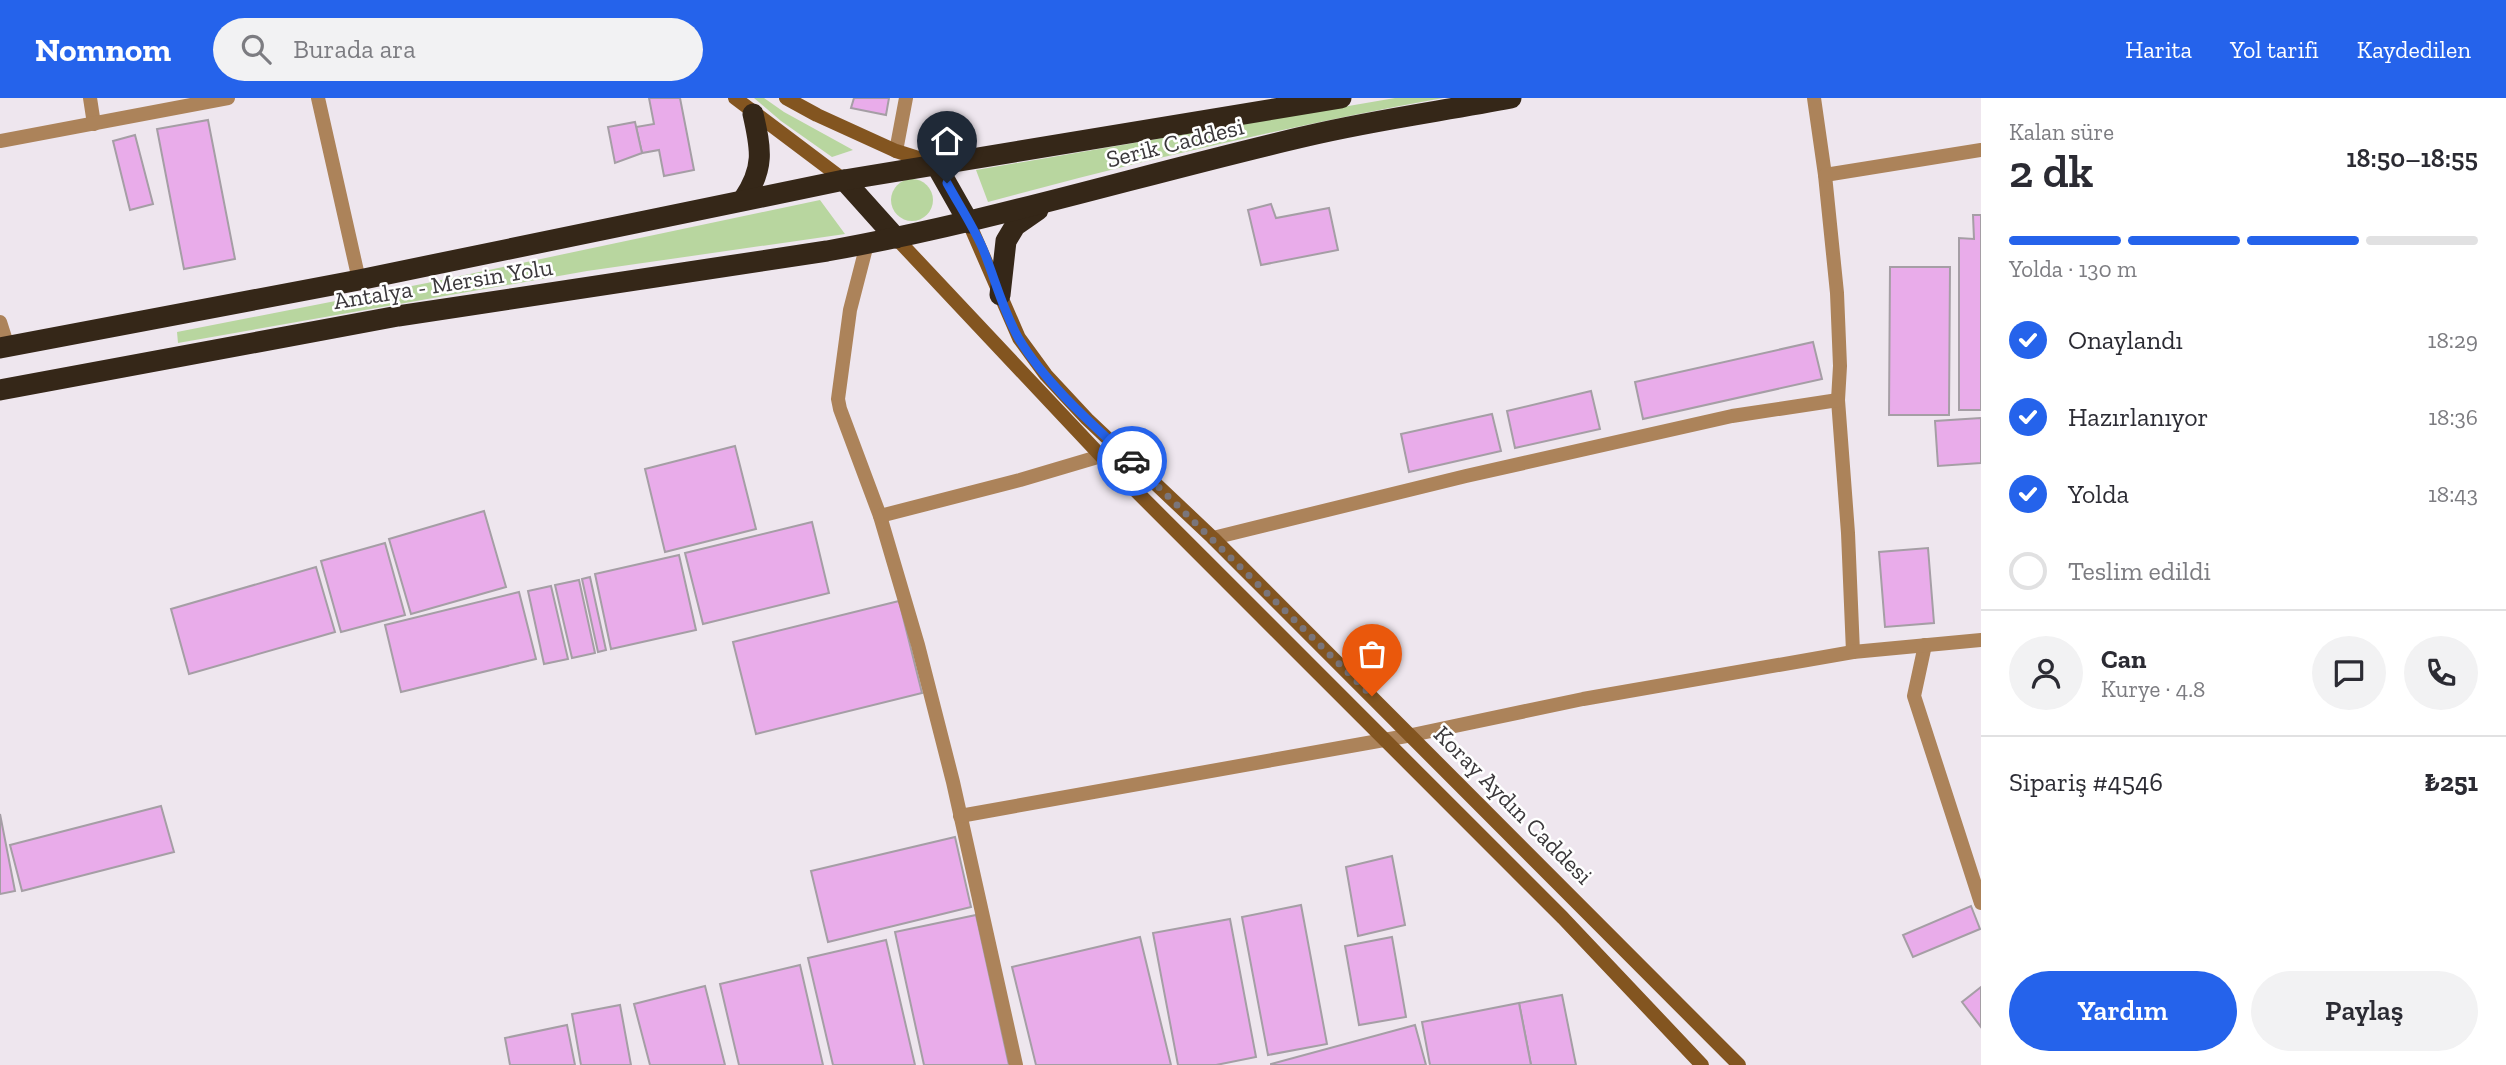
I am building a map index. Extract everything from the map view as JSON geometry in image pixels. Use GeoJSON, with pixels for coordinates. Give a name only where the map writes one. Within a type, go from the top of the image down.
{"type":"FeatureCollection","features":[{"type":"Feature","properties":{"kind":"highway","name":"Serik Caddesi"},"geometry":{"type":"LineString","coordinates":[[845,180],[1307,101],[1340,98]]}},
{"type":"Feature","properties":{"kind":"highway","name":"Serik Caddesi"},"geometry":{"type":"LineString","coordinates":[[896,238],[970,223],[1309,135],[1511,98]]}},
{"type":"Feature","properties":{"kind":"highway"},"geometry":{"type":"LineString","coordinates":[[743,200],[757,177],[759,165],[758,136],[753,114]]}},
{"type":"Feature","properties":{"kind":"highway"},"geometry":{"type":"LineString","coordinates":[[935,163],[970,223]]}},
{"type":"Feature","properties":{"kind":"highway","name":"Antalya - Mersin Yolu"},"geometry":{"type":"LineString","coordinates":[[4,348],[359,280],[845,180]]}},
{"type":"Feature","properties":{"kind":"highway"},"geometry":{"type":"LineString","coordinates":[[845,180],[896,238]]}},
{"type":"Feature","properties":{"kind":"highway"},"geometry":{"type":"LineString","coordinates":[[1000,295],[1006,241],[1015,226],[1048,202]]}},
{"type":"Feature","properties":{"kind":"highway","name":"Antalya - Mersin Yolu"},"geometry":{"type":"LineString","coordinates":[[0,390],[398,316],[896,238]]}},
{"type":"Feature","properties":{"kind":"main road"},"geometry":{"type":"LineString","coordinates":[[735,98],[845,180]]}},
{"type":"Feature","properties":{"kind":"main road"},"geometry":{"type":"LineString","coordinates":[[786,98],[817,116],[896,151],[935,163]]}},
{"type":"Feature","properties":{"kind":"main road","name":"Koray Aydın Caddesi"},"geometry":{"type":"LineString","coordinates":[[970,223],[1019,338],[1046,375],[1087,419],[1213,538],[1412,735],[1739,1065]]}},
{"type":"Feature","properties":{"kind":"main road"},"geometry":{"type":"LineString","coordinates":[[896,238],[1101,456],[1563,918],[1702,1065]]}},
{"type":"Feature","properties":{"kind":"street"},"geometry":{"type":"LineString","coordinates":[[90,98],[94,124]]}},
{"type":"Feature","properties":{"kind":"street"},"geometry":{"type":"LineString","coordinates":[[0,141],[228,98]]}},
{"type":"Feature","properties":{"kind":"street"},"geometry":{"type":"LineString","coordinates":[[318,98],[359,280]]}},
{"type":"Feature","properties":{"kind":"street"},"geometry":{"type":"LineString","coordinates":[[896,151],[906,98]]}},
{"type":"Feature","properties":{"kind":"street"},"geometry":{"type":"LineString","coordinates":[[1814,98],[1825,175],[1838,316],[1838,400],[1853,652]]}},
{"type":"Feature","properties":{"kind":"street"},"geometry":{"type":"LineString","coordinates":[[1825,175],[1981,150]]}},
{"type":"Feature","properties":{"kind":"street"},"geometry":{"type":"LineString","coordinates":[[867,244],[850,310],[838,399],[842,421],[880,516],[918,645],[1016,1065]]}},
{"type":"Feature","properties":{"kind":"street"},"geometry":{"type":"LineString","coordinates":[[0,322],[4,348]]}},
{"type":"Feature","properties":{"kind":"street"},"geometry":{"type":"LineString","coordinates":[[1213,538],[1466,476],[1732,416],[1838,400]]}},
{"type":"Feature","properties":{"kind":"street"},"geometry":{"type":"LineString","coordinates":[[880,516],[1101,456]]}},
{"type":"Feature","properties":{"kind":"street"},"geometry":{"type":"LineString","coordinates":[[960,816],[1412,735],[1583,699],[1853,652],[1981,640]]}},
{"type":"Feature","properties":{"kind":"street"},"geometry":{"type":"LineString","coordinates":[[1925,645],[1914,696],[1981,902]]}},
{"type":"Feature","properties":{"kind":"green space"},"geometry":{"type":"Polygon","coordinates":[[[754,98],[764,98],[853,150],[832,157],[754,98]]]}},
{"type":"Feature","properties":{"kind":"green space"},"geometry":{"type":"Polygon","coordinates":[[[1395,98],[1443,98],[1214,145],[988,202],[976,170],[1395,98]]]}},
{"type":"Feature","properties":{"kind":"green space"},"geometry":{"type":"Polygon","coordinates":[[[912,179],[927,185],[933,200],[927,215],[912,221],[897,215],[891,200],[897,185],[912,179]]]}},
{"type":"Feature","properties":{"kind":"green space"},"geometry":{"type":"Polygon","coordinates":[[[820,200],[845,234],[587,271],[178,343],[177,332],[427,283],[820,200]]]}},
{"type":"Feature","properties":{"kind":"building"},"geometry":{"type":"Polygon","coordinates":[[[649,98],[680,98],[694,170],[664,176],[659,150],[642,153],[636,127],[654,124],[649,98]]]}},
{"type":"Feature","properties":{"kind":"building"},"geometry":{"type":"Polygon","coordinates":[[[854,98],[889,98],[886,115],[851,108],[854,98]]]}},
{"type":"Feature","properties":{"kind":"building"},"geometry":{"type":"Polygon","coordinates":[[[208,120],[235,259],[184,269],[157,129],[208,120]]]}},
{"type":"Feature","properties":{"kind":"building"},"geometry":{"type":"Polygon","coordinates":[[[635,122],[642,153],[615,163],[608,127],[635,122]]]}},
{"type":"Feature","properties":{"kind":"building"},"geometry":{"type":"Polygon","coordinates":[[[135,135],[153,204],[130,210],[113,141],[135,135]]]}},
{"type":"Feature","properties":{"kind":"building"},"geometry":{"type":"Polygon","coordinates":[[[1271,204],[1276,218],[1329,208],[1338,250],[1261,265],[1248,210],[1271,204]]]}},
{"type":"Feature","properties":{"kind":"building"},"geometry":{"type":"Polygon","coordinates":[[[1973,215],[1981,215],[1981,410],[1959,410],[1959,238],[1974,239],[1973,215]]]}},
{"type":"Feature","properties":{"kind":"building"},"geometry":{"type":"Polygon","coordinates":[[[1890,267],[1950,267],[1949,415],[1889,415],[1890,267]]]}},
{"type":"Feature","properties":{"kind":"building"},"geometry":{"type":"Polygon","coordinates":[[[1813,342],[1822,379],[1643,419],[1635,382],[1813,342]]]}},
{"type":"Feature","properties":{"kind":"building"},"geometry":{"type":"Polygon","coordinates":[[[1591,391],[1600,429],[1515,448],[1507,411],[1591,391]]]}},
{"type":"Feature","properties":{"kind":"building"},"geometry":{"type":"Polygon","coordinates":[[[1492,414],[1501,451],[1409,472],[1401,434],[1492,414]]]}},
{"type":"Feature","properties":{"kind":"building"},"geometry":{"type":"Polygon","coordinates":[[[1981,418],[1981,463],[1938,466],[1935,421],[1981,418]]]}},
{"type":"Feature","properties":{"kind":"building"},"geometry":{"type":"Polygon","coordinates":[[[735,446],[756,529],[665,552],[645,469],[735,446]]]}},
{"type":"Feature","properties":{"kind":"building"},"geometry":{"type":"Polygon","coordinates":[[[484,511],[506,587],[411,614],[389,539],[484,511]]]}},
{"type":"Feature","properties":{"kind":"building"},"geometry":{"type":"Polygon","coordinates":[[[812,522],[829,593],[703,624],[685,553],[812,522]]]}},
{"type":"Feature","properties":{"kind":"building"},"geometry":{"type":"Polygon","coordinates":[[[385,543],[405,615],[341,632],[321,561],[385,543]]]}},
{"type":"Feature","properties":{"kind":"building"},"geometry":{"type":"Polygon","coordinates":[[[1928,548],[1934,623],[1885,627],[1879,552],[1928,548]]]}},
{"type":"Feature","properties":{"kind":"building"},"geometry":{"type":"Polygon","coordinates":[[[679,555],[696,630],[611,649],[595,574],[679,555]]]}},
{"type":"Feature","properties":{"kind":"building"},"geometry":{"type":"Polygon","coordinates":[[[316,567],[335,632],[189,674],[171,609],[316,567]]]}},
{"type":"Feature","properties":{"kind":"building"},"geometry":{"type":"Polygon","coordinates":[[[590,577],[606,650],[598,652],[582,579],[590,577]]]}},
{"type":"Feature","properties":{"kind":"building"},"geometry":{"type":"Polygon","coordinates":[[[579,580],[595,653],[572,658],[555,585],[579,580]]]}},
{"type":"Feature","properties":{"kind":"building"},"geometry":{"type":"Polygon","coordinates":[[[551,586],[568,659],[544,664],[528,591],[551,586]]]}},
{"type":"Feature","properties":{"kind":"building"},"geometry":{"type":"Polygon","coordinates":[[[519,592],[536,659],[401,692],[385,625],[519,592]]]}},
{"type":"Feature","properties":{"kind":"building"},"geometry":{"type":"Polygon","coordinates":[[[899,601],[922,693],[756,734],[733,642],[899,601]]]}},
{"type":"Feature","properties":{"kind":"building"},"geometry":{"type":"Polygon","coordinates":[[[161,806],[174,852],[22,891],[10,845],[161,806]]]}},
{"type":"Feature","properties":{"kind":"building"},"geometry":{"type":"Polygon","coordinates":[[[0,814],[15,891],[0,894],[0,814]]]}},
{"type":"Feature","properties":{"kind":"building"},"geometry":{"type":"Polygon","coordinates":[[[955,837],[971,907],[828,942],[811,871],[955,837]]]}},
{"type":"Feature","properties":{"kind":"building"},"geometry":{"type":"Polygon","coordinates":[[[1392,856],[1405,925],[1358,936],[1346,867],[1392,856]]]}},
{"type":"Feature","properties":{"kind":"building"},"geometry":{"type":"Polygon","coordinates":[[[1301,905],[1327,1044],[1268,1055],[1242,917],[1301,905]]]}},
{"type":"Feature","properties":{"kind":"building"},"geometry":{"type":"Polygon","coordinates":[[[1971,906],[1980,929],[1913,957],[1903,935],[1971,906]]]}},
{"type":"Feature","properties":{"kind":"building"},"geometry":{"type":"Polygon","coordinates":[[[976,915],[1009,1065],[924,1065],[895,932],[976,915]]]}},
{"type":"Feature","properties":{"kind":"building"},"geometry":{"type":"Polygon","coordinates":[[[1230,919],[1256,1057],[1216,1065],[1178,1065],[1153,933],[1230,919]]]}},
{"type":"Feature","properties":{"kind":"building"},"geometry":{"type":"Polygon","coordinates":[[[1140,937],[1171,1065],[1036,1065],[1012,967],[1140,937]]]}},
{"type":"Feature","properties":{"kind":"building"},"geometry":{"type":"Polygon","coordinates":[[[1392,937],[1406,1017],[1359,1025],[1345,946],[1392,937]]]}},
{"type":"Feature","properties":{"kind":"building"},"geometry":{"type":"Polygon","coordinates":[[[886,940],[915,1065],[833,1065],[808,958],[886,940]]]}},
{"type":"Feature","properties":{"kind":"building"},"geometry":{"type":"Polygon","coordinates":[[[800,965],[823,1065],[739,1065],[720,984],[800,965]]]}},
{"type":"Feature","properties":{"kind":"building"},"geometry":{"type":"Polygon","coordinates":[[[705,986],[725,1065],[650,1065],[634,1004],[705,986]]]}},
{"type":"Feature","properties":{"kind":"building"},"geometry":{"type":"Polygon","coordinates":[[[1981,987],[1981,1027],[1962,1002],[1981,987]]]}},
{"type":"Feature","properties":{"kind":"building"},"geometry":{"type":"Polygon","coordinates":[[[1562,995],[1576,1065],[1531,1065],[1519,1003],[1562,995]]]}},
{"type":"Feature","properties":{"kind":"building"},"geometry":{"type":"Polygon","coordinates":[[[1519,1003],[1531,1065],[1430,1065],[1422,1022],[1519,1003]]]}},
{"type":"Feature","properties":{"kind":"building"},"geometry":{"type":"Polygon","coordinates":[[[620,1005],[631,1065],[581,1065],[572,1014],[620,1005]]]}},
{"type":"Feature","properties":{"kind":"building"},"geometry":{"type":"Polygon","coordinates":[[[567,1025],[575,1065],[510,1065],[505,1038],[567,1025]]]}},
{"type":"Feature","properties":{"kind":"building"},"geometry":{"type":"Polygon","coordinates":[[[1415,1025],[1426,1065],[1271,1065],[1271,1064],[1415,1025]]]}},
{"type":"Feature","properties":{"kind":"way so far"},"geometry":{"type":"LineString","coordinates":[[1132,461],[1372,696]]}},
{"type":"Feature","properties":{"kind":"route"},"geometry":{"type":"LineString","coordinates":[[947,183],[982,248],[1006,312],[1019,338],[1046,375],[1087,419],[1132,461]]}}]}
